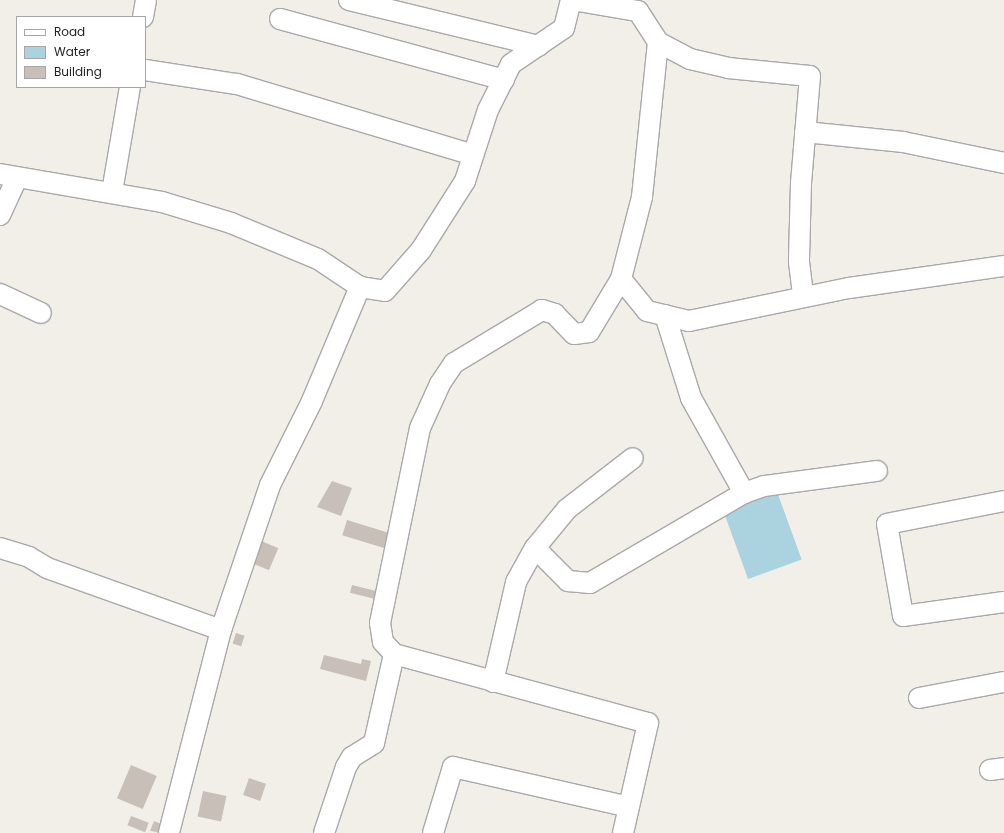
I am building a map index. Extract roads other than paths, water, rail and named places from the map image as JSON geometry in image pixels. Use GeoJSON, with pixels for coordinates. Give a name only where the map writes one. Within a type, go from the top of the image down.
{"type":"FeatureCollection","features":[{"type":"Feature","properties":{"kind":"street"},"geometry":{"type":"LineString","coordinates":[[143,16],[146,0]]}},
{"type":"Feature","properties":{"kind":"street"},"geometry":{"type":"LineString","coordinates":[[348,0],[538,46]]}},
{"type":"Feature","properties":{"kind":"street"},"geometry":{"type":"LineString","coordinates":[[0,215],[8,176],[112,192],[162,202],[231,222],[318,259],[360,287],[386,291],[421,250],[465,181],[488,110],[511,64],[564,28],[571,0],[639,5],[658,42],[642,197],[621,279],[589,332],[574,334],[548,311],[534,312],[454,364],[440,384],[420,428],[380,623],[383,642],[394,654],[493,682],[648,722],[623,833]]}},
{"type":"Feature","properties":{"kind":"street"},"geometry":{"type":"LineString","coordinates":[[280,19],[504,80]]}},
{"type":"Feature","properties":{"kind":"street"},"geometry":{"type":"LineString","coordinates":[[658,42],[690,59],[728,68],[810,76],[805,132],[799,262],[803,296]]}},
{"type":"Feature","properties":{"kind":"street"},"geometry":{"type":"LineString","coordinates":[[146,70],[237,84],[474,155]]}},
{"type":"Feature","properties":{"kind":"street"},"geometry":{"type":"LineString","coordinates":[[112,192],[130,88]]}},
{"type":"Feature","properties":{"kind":"street"},"geometry":{"type":"LineString","coordinates":[[805,132],[903,142],[1004,164]]}},
{"type":"Feature","properties":{"kind":"street"},"geometry":{"type":"LineString","coordinates":[[621,279],[647,310],[689,321],[803,296],[1004,266]]}},
{"type":"Feature","properties":{"kind":"street"},"geometry":{"type":"LineString","coordinates":[[170,833],[221,630],[270,485],[312,401],[360,287]]}},
{"type":"Feature","properties":{"kind":"street"},"geometry":{"type":"LineString","coordinates":[[0,294],[40,313]]}},
{"type":"Feature","properties":{"kind":"street"},"geometry":{"type":"LineString","coordinates":[[665,315],[691,398],[744,493]]}},
{"type":"Feature","properties":{"kind":"street"},"geometry":{"type":"LineString","coordinates":[[493,682],[516,582],[535,548],[567,510],[632,458]]}},
{"type":"Feature","properties":{"kind":"street"},"geometry":{"type":"LineString","coordinates":[[535,548],[568,581],[581,585],[590,583],[744,493],[764,486],[877,470]]}},
{"type":"Feature","properties":{"kind":"street"},"geometry":{"type":"LineString","coordinates":[[1004,501],[887,524],[903,616],[1004,602]]}},
{"type":"Feature","properties":{"kind":"street"},"geometry":{"type":"LineString","coordinates":[[0,548],[29,558],[47,568],[221,630]]}},
{"type":"Feature","properties":{"kind":"street"},"geometry":{"type":"LineString","coordinates":[[324,833],[346,767],[352,757],[374,743],[394,654]]}},
{"type":"Feature","properties":{"kind":"street"},"geometry":{"type":"LineString","coordinates":[[918,698],[1004,682]]}},
{"type":"Feature","properties":{"kind":"street"},"geometry":{"type":"LineString","coordinates":[[433,833],[453,767],[629,807]]}},
{"type":"Feature","properties":{"kind":"water"},"geometry":{"type":"Polygon","coordinates":[[[776,489],[802,559],[748,579],[722,508],[776,489]]]}}]}
